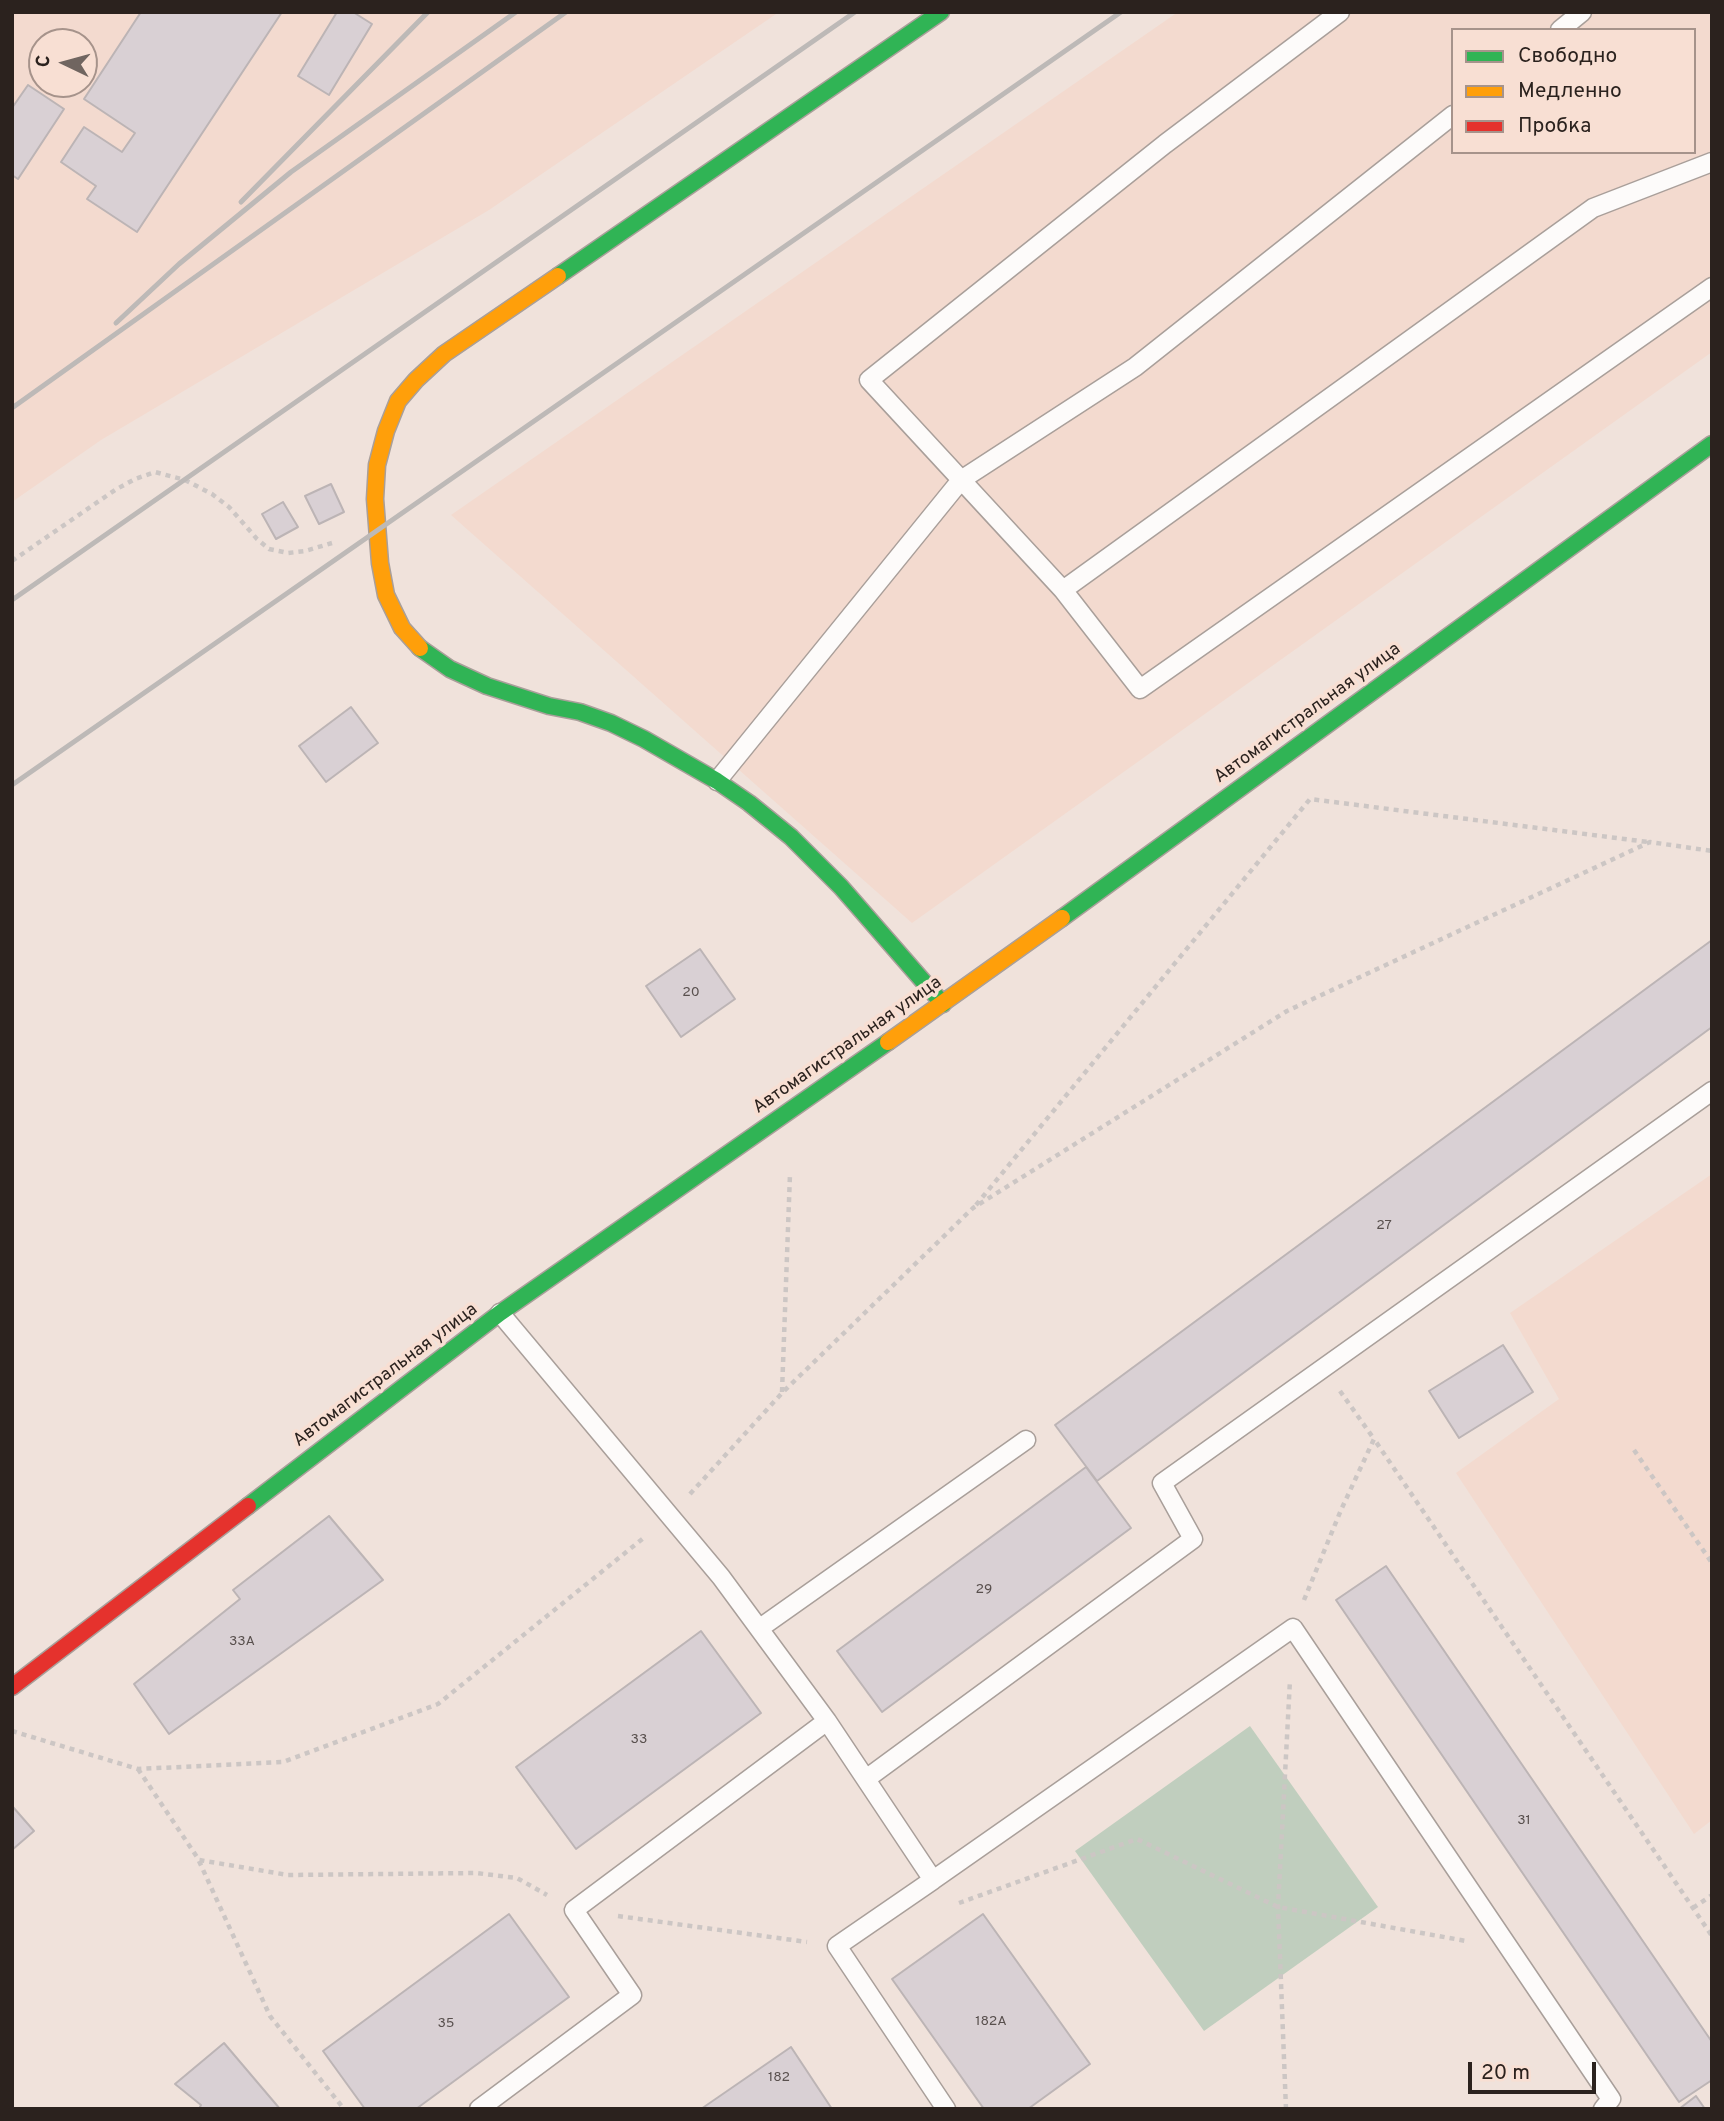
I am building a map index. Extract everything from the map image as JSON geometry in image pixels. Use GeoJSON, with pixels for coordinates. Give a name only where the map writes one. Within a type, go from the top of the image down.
{"type":"FeatureCollection","features":[{"type":"Feature","properties":{"kind":"main road"},"geometry":{"type":"LineString","coordinates":[[942,12],[444,354],[398,401],[377,465],[374,499],[386,595],[402,628],[422,651],[488,686],[611,723],[717,781],[791,837],[841,887],[943,1004]]}},
{"type":"Feature","properties":{"kind":"main road","name":"Автомагистральная улица"},"geometry":{"type":"LineString","coordinates":[[12,1686],[500,1313],[943,1004],[1712,444]]}},
{"type":"Feature","properties":{"kind":"lane"},"geometry":{"type":"LineString","coordinates":[[1340,12],[1165,144],[870,380],[1063,590],[1140,689],[1712,287]]}},
{"type":"Feature","properties":{"kind":"lane"},"geometry":{"type":"LineString","coordinates":[[1562,28],[1582,12]]}},
{"type":"Feature","properties":{"kind":"lane"},"geometry":{"type":"LineString","coordinates":[[717,781],[961,480],[1135,367],[1451,117]]}},
{"type":"Feature","properties":{"kind":"lane"},"geometry":{"type":"LineString","coordinates":[[1063,590],[1593,208],[1712,162]]}},
{"type":"Feature","properties":{"kind":"lane"},"geometry":{"type":"LineString","coordinates":[[866,1779],[1193,1539],[1163,1483],[1712,1091]]}},
{"type":"Feature","properties":{"kind":"lane"},"geometry":{"type":"LineString","coordinates":[[500,1313],[721,1577],[760,1628],[827,1721],[933,1880]]}},
{"type":"Feature","properties":{"kind":"lane"},"geometry":{"type":"LineString","coordinates":[[760,1628],[1026,1440]]}},
{"type":"Feature","properties":{"kind":"lane"},"geometry":{"type":"LineString","coordinates":[[946,2109],[837,1947],[1293,1628],[1611,2099],[1603,2109]]}},
{"type":"Feature","properties":{"kind":"lane"},"geometry":{"type":"LineString","coordinates":[[479,2109],[632,1995],[574,1910],[827,1721]]}},
{"type":"Feature","properties":{"kind":"path"},"geometry":{"type":"LineString","coordinates":[[12,561],[115,490],[135,478],[155,472],[185,480],[212,494],[229,507],[269,549],[288,553],[332,544]]}},
{"type":"Feature","properties":{"kind":"path"},"geometry":{"type":"LineString","coordinates":[[12,1731],[138,1769],[283,1762],[439,1704],[670,1516],[782,1393],[973,1208],[1310,799],[1712,850]]}},
{"type":"Feature","properties":{"kind":"path"},"geometry":{"type":"LineString","coordinates":[[973,1208],[1287,1011],[1650,842]]}},
{"type":"Feature","properties":{"kind":"path"},"geometry":{"type":"LineString","coordinates":[[782,1393],[790,1174]]}},
{"type":"Feature","properties":{"kind":"path"},"geometry":{"type":"LineString","coordinates":[[1324,1367],[1712,1936]]}},
{"type":"Feature","properties":{"kind":"path"},"geometry":{"type":"LineString","coordinates":[[1286,2109],[1278,1907],[1293,1628],[1341,1510],[1374,1439]]}},
{"type":"Feature","properties":{"kind":"path"},"geometry":{"type":"LineString","coordinates":[[1634,1450],[1712,1563]]}},
{"type":"Feature","properties":{"kind":"path"},"geometry":{"type":"LineString","coordinates":[[138,1769],[199,1860],[270,2015],[344,2109]]}},
{"type":"Feature","properties":{"kind":"path"},"geometry":{"type":"LineString","coordinates":[[954,1904],[1137,1839],[1278,1907],[1509,1949]]}},
{"type":"Feature","properties":{"kind":"path"},"geometry":{"type":"LineString","coordinates":[[199,1860],[288,1875],[476,1873],[517,1878],[574,1910],[837,1947]]}},
{"type":"Feature","properties":{"kind":"path"},"geometry":{"type":"LineString","coordinates":[[1693,1908],[1712,1895]]}},
{"type":"Feature","properties":{"kind":"shaded area"},"geometry":{"type":"Polygon","coordinates":[[[12,12],[779,12],[489,210],[101,440],[12,502],[12,12]]]}},
{"type":"Feature","properties":{"kind":"shaded area"},"geometry":{"type":"Polygon","coordinates":[[[1178,12],[1712,12],[1712,352],[912,923],[451,515],[1178,12]]]}},
{"type":"Feature","properties":{"kind":"shaded area"},"geometry":{"type":"Polygon","coordinates":[[[1712,1174],[1712,1820],[1694,1834],[1456,1473],[1559,1399],[1510,1313],[1712,1174]]]}},
{"type":"Feature","properties":{"kind":"green space"},"geometry":{"type":"Polygon","coordinates":[[[1250,1726],[1378,1907],[1204,2031],[1075,1851],[1250,1726]]]}},
{"type":"Feature","properties":{"kind":"building"},"geometry":{"type":"Polygon","coordinates":[[[141,12],[282,12],[137,232],[87,199],[96,186],[61,162],[84,127],[122,152],[135,133],[84,99],[98,98],[98,78],[141,12]]]}},
{"type":"Feature","properties":{"kind":"building"},"geometry":{"type":"Polygon","coordinates":[[[337,12],[353,12],[372,24],[329,95],[298,76],[337,12]]]}},
{"type":"Feature","properties":{"kind":"building"},"geometry":{"type":"Polygon","coordinates":[[[28,85],[28,98],[48,98],[64,109],[18,179],[12,175],[12,108],[28,85]]]}},
{"type":"Feature","properties":{"kind":"building"},"geometry":{"type":"Polygon","coordinates":[[[331,484],[344,512],[319,524],[305,496],[331,484]]]}},
{"type":"Feature","properties":{"kind":"building"},"geometry":{"type":"Polygon","coordinates":[[[283,502],[298,527],[276,539],[262,514],[283,502]]]}},
{"type":"Feature","properties":{"kind":"building"},"geometry":{"type":"Polygon","coordinates":[[[351,707],[378,743],[326,782],[299,746],[351,707]]]}},
{"type":"Feature","properties":{"kind":"building"},"geometry":{"type":"Polygon","coordinates":[[[1712,940],[1712,1027],[1097,1481],[1055,1425],[1712,940]]]}},
{"type":"Feature","properties":{"kind":"building"},"geometry":{"type":"Polygon","coordinates":[[[700,949],[735,999],[681,1037],[646,986],[700,949]]]}},
{"type":"Feature","properties":{"kind":"building"},"geometry":{"type":"Polygon","coordinates":[[[1503,1345],[1533,1392],[1459,1438],[1429,1391],[1503,1345]]]}},
{"type":"Feature","properties":{"kind":"building"},"geometry":{"type":"Polygon","coordinates":[[[1086,1467],[1131,1528],[882,1712],[837,1651],[1086,1467]]]}},
{"type":"Feature","properties":{"kind":"building"},"geometry":{"type":"Polygon","coordinates":[[[329,1516],[383,1580],[169,1734],[134,1684],[240,1599],[233,1590],[329,1516]]]}},
{"type":"Feature","properties":{"kind":"building"},"geometry":{"type":"Polygon","coordinates":[[[1386,1566],[1712,2042],[1712,2080],[1679,2102],[1336,1600],[1386,1566]]]}},
{"type":"Feature","properties":{"kind":"building"},"geometry":{"type":"Polygon","coordinates":[[[701,1631],[761,1713],[576,1849],[516,1767],[701,1631]]]}},
{"type":"Feature","properties":{"kind":"building"},"geometry":{"type":"Polygon","coordinates":[[[12,1808],[34,1831],[12,1850],[12,1808]]]}},
{"type":"Feature","properties":{"kind":"building"},"geometry":{"type":"Polygon","coordinates":[[[509,1914],[569,1997],[416,2109],[365,2109],[323,2051],[509,1914]]]}},
{"type":"Feature","properties":{"kind":"building"},"geometry":{"type":"Polygon","coordinates":[[[983,1914],[1090,2064],[1028,2109],[984,2109],[892,1979],[983,1914]]]}},
{"type":"Feature","properties":{"kind":"building"},"geometry":{"type":"Polygon","coordinates":[[[224,2043],[280,2109],[199,2109],[201,2105],[175,2084],[224,2043]]]}},
{"type":"Feature","properties":{"kind":"building"},"geometry":{"type":"Polygon","coordinates":[[[791,2047],[832,2109],[701,2109],[791,2047]]]}},
{"type":"Feature","properties":{"kind":"building"},"geometry":{"type":"Polygon","coordinates":[[[1696,2096],[1705,2109],[1679,2109],[1696,2096]]]}},
{"type":"Feature","properties":{"kind":"railway"},"geometry":{"type":"LineString","coordinates":[[241,202],[428,12]]}},
{"type":"Feature","properties":{"kind":"railway"},"geometry":{"type":"LineString","coordinates":[[116,323],[179,264],[291,172],[516,12]]}},
{"type":"Feature","properties":{"kind":"railway"},"geometry":{"type":"LineString","coordinates":[[12,408],[566,12]]}},
{"type":"Feature","properties":{"kind":"railway"},"geometry":{"type":"LineString","coordinates":[[12,600],[855,12]]}},
{"type":"Feature","properties":{"kind":"railway"},"geometry":{"type":"LineString","coordinates":[[12,785],[1121,12]]}},
{"type":"Feature","properties":{"kind":"traffic: fast"},"geometry":{"type":"LineString","coordinates":[[558,276],[941,12]]}},
{"type":"Feature","properties":{"kind":"traffic: fast"},"geometry":{"type":"LineString","coordinates":[[1062,918],[1712,444]]}},
{"type":"Feature","properties":{"kind":"traffic: fast"},"geometry":{"type":"LineString","coordinates":[[420,648],[450,669],[487,686],[611,723],[717,781],[791,837],[841,887],[943,1004]]}},
{"type":"Feature","properties":{"kind":"traffic: fast"},"geometry":{"type":"LineString","coordinates":[[248,1506],[500,1313],[888,1042]]}},
{"type":"Feature","properties":{"kind":"traffic: slow"},"geometry":{"type":"LineString","coordinates":[[420,648],[402,628],[386,595],[380,563],[375,499],[377,465],[386,431],[398,401],[444,354],[558,276]]}},
{"type":"Feature","properties":{"kind":"traffic: slow"},"geometry":{"type":"LineString","coordinates":[[888,1042],[1062,918]]}},
{"type":"Feature","properties":{"kind":"traffic: jam"},"geometry":{"type":"LineString","coordinates":[[12,1687],[248,1506]]}}]}
